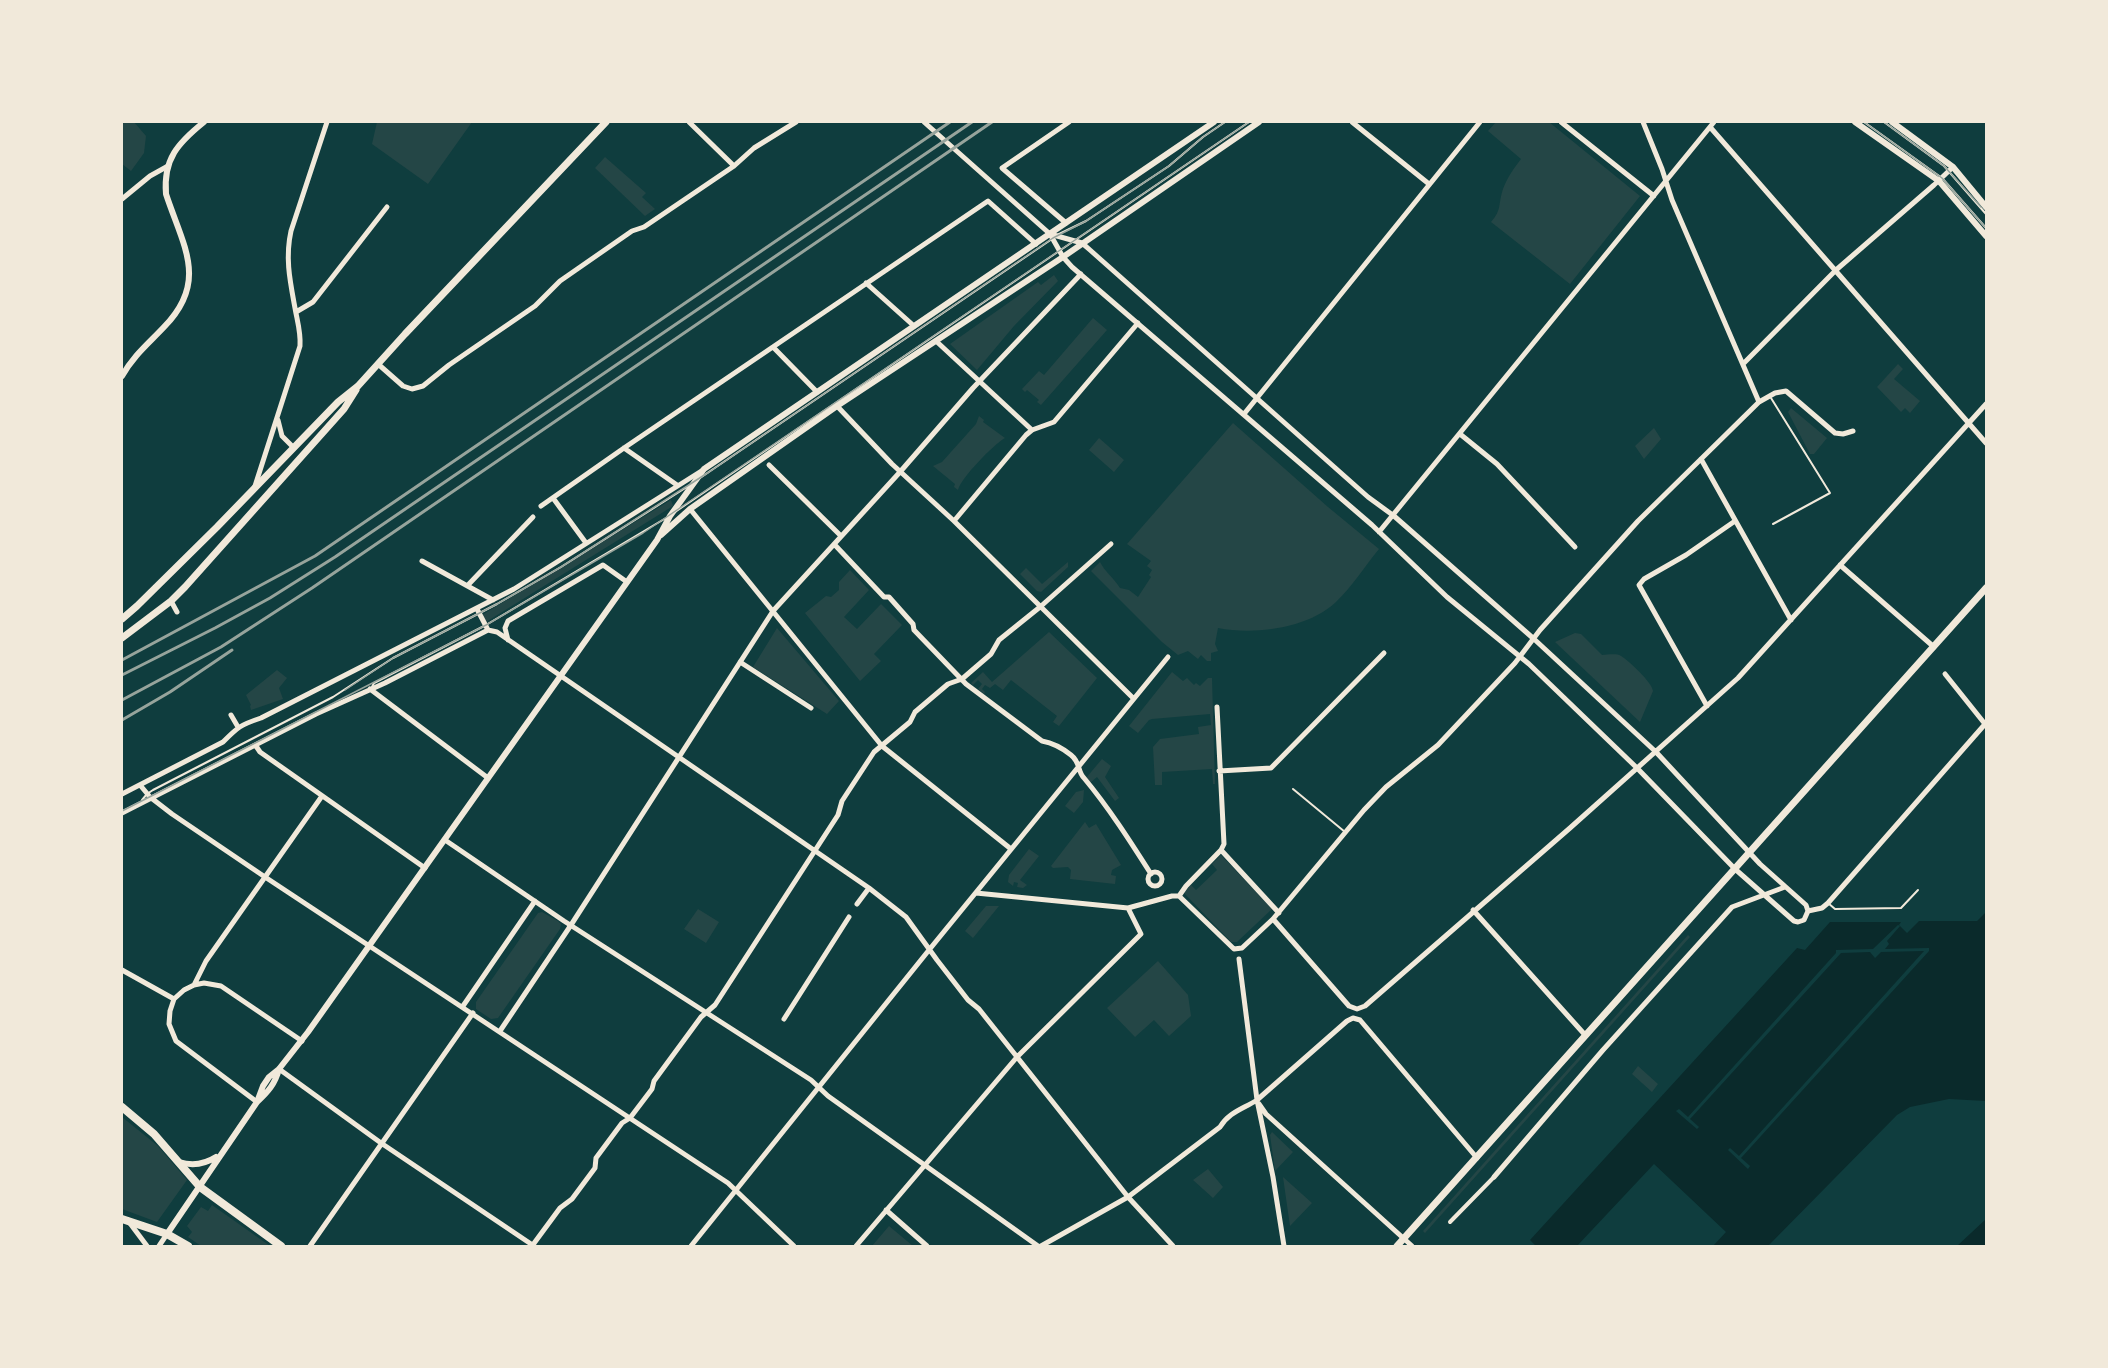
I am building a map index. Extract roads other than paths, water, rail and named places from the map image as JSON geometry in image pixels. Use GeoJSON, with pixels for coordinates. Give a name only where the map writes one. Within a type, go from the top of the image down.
{"type":"FeatureCollection","features":[{"type":"Feature","properties":{"kind":"main road"},"geometry":{"type":"LineString","coordinates":[[122,619],[253,490],[338,402],[358,386],[606,122]]}},
{"type":"Feature","properties":{"kind":"main road"},"geometry":{"type":"LineString","coordinates":[[122,638],[171,601],[291,471],[344,409],[358,386]]}},
{"type":"Feature","properties":{"kind":"main road"},"geometry":{"type":"LineString","coordinates":[[291,471],[294,448]]}},
{"type":"Feature","properties":{"kind":"main road"},"geometry":{"type":"LineString","coordinates":[[1397,1246],[1986,588]]}},
{"type":"Feature","properties":{"kind":"main road"},"geometry":{"type":"LineString","coordinates":[[122,1107],[154,1134],[200,1187],[281,1246]]}},
{"type":"Feature","properties":{"kind":"main road"},"geometry":{"type":"LineString","coordinates":[[125,1220],[167,1234],[188,1246]]}},
{"type":"Feature","properties":{"kind":"street"},"geometry":{"type":"LineString","coordinates":[[122,376],[129,363],[148,341],[173,317],[187,295],[190,279],[189,266],[166,194],[165,182],[173,153],[183,139],[204,122]]}},
{"type":"Feature","properties":{"kind":"street"},"geometry":{"type":"LineString","coordinates":[[253,490],[300,346],[300,334],[287,264],[288,248],[291,231],[327,122]]}},
{"type":"Feature","properties":{"kind":"street"},"geometry":{"type":"LineString","coordinates":[[689,122],[734,166]]}},
{"type":"Feature","properties":{"kind":"street"},"geometry":{"type":"LineString","coordinates":[[378,364],[403,386],[412,388],[423,386],[449,365],[535,306],[560,281],[734,166],[754,148],[796,122]]}},
{"type":"Feature","properties":{"kind":"street"},"geometry":{"type":"LineString","coordinates":[[924,122],[1053,236],[1061,254],[1081,274],[1379,532],[1447,597],[1566,698],[1736,869],[1794,921],[1804,920],[1808,911],[1806,905],[1750,853],[1656,752],[1534,639],[1394,516],[1368,497],[1079,242],[1053,236]]}},
{"type":"Feature","properties":{"kind":"street"},"geometry":{"type":"LineString","coordinates":[[1066,223],[1002,168],[1069,122]]}},
{"type":"Feature","properties":{"kind":"street"},"geometry":{"type":"LineString","coordinates":[[122,794],[223,742],[238,728],[478,611],[704,469],[914,326],[1053,236],[1066,223],[1214,122]]}},
{"type":"Feature","properties":{"kind":"street"},"geometry":{"type":"LineString","coordinates":[[657,540],[690,509],[837,406],[1259,122]]}},
{"type":"Feature","properties":{"kind":"street"},"geometry":{"type":"LineString","coordinates":[[1352,122],[1429,184]]}},
{"type":"Feature","properties":{"kind":"street"},"geometry":{"type":"LineString","coordinates":[[1244,414],[1480,122]]}},
{"type":"Feature","properties":{"kind":"street"},"geometry":{"type":"LineString","coordinates":[[1560,122],[1654,196]]}},
{"type":"Feature","properties":{"kind":"street"},"geometry":{"type":"LineString","coordinates":[[1642,122],[1672,200],[1759,402]]}},
{"type":"Feature","properties":{"kind":"street"},"geometry":{"type":"LineString","coordinates":[[1379,532],[1714,122]]}},
{"type":"Feature","properties":{"kind":"street"},"geometry":{"type":"LineString","coordinates":[[1856,122],[1940,179],[1986,236]]}},
{"type":"Feature","properties":{"kind":"street"},"geometry":{"type":"LineString","coordinates":[[1892,122],[1951,169],[1986,207]]}},
{"type":"Feature","properties":{"kind":"street"},"geometry":{"type":"LineString","coordinates":[[1710,127],[1986,443]]}},
{"type":"Feature","properties":{"kind":"street"},"geometry":{"type":"LineString","coordinates":[[122,199],[150,176],[168,166]]}},
{"type":"Feature","properties":{"kind":"street"},"geometry":{"type":"LineString","coordinates":[[1743,364],[1836,270],[1951,169]]}},
{"type":"Feature","properties":{"kind":"street"},"geometry":{"type":"LineString","coordinates":[[541,506],[988,201],[1037,246]]}},
{"type":"Feature","properties":{"kind":"street"},"geometry":{"type":"LineString","coordinates":[[296,312],[313,302],[387,207]]}},
{"type":"Feature","properties":{"kind":"street"},"geometry":{"type":"LineString","coordinates":[[500,1030],[571,925],[772,611],[979,382],[1081,274]]}},
{"type":"Feature","properties":{"kind":"street"},"geometry":{"type":"LineString","coordinates":[[866,283],[914,326]]}},
{"type":"Feature","properties":{"kind":"street"},"geometry":{"type":"LineString","coordinates":[[954,521],[1032,430],[1054,422],[1138,323]]}},
{"type":"Feature","properties":{"kind":"street"},"geometry":{"type":"LineString","coordinates":[[936,341],[1032,430]]}},
{"type":"Feature","properties":{"kind":"street"},"geometry":{"type":"LineString","coordinates":[[773,346],[817,392]]}},
{"type":"Feature","properties":{"kind":"street"},"geometry":{"type":"LineString","coordinates":[[976,892],[1128,908],[1179,896],[1234,949],[1242,948],[1274,919],[1345,832],[1386,787],[1438,745],[1520,657],[1638,521],[1759,402],[1769,396],[1786,392],[1835,433],[1843,434],[1853,431]]}},
{"type":"Feature","properties":{"kind":"street"},"geometry":{"type":"LineString","coordinates":[[1274,919],[1349,1006],[1357,1009],[1365,1005],[1738,678],[1986,404]]}},
{"type":"Feature","properties":{"kind":"street"},"geometry":{"type":"LineString","coordinates":[[837,406],[900,472],[954,521],[1133,698]]}},
{"type":"Feature","properties":{"kind":"street"},"geometry":{"type":"LineString","coordinates":[[278,418],[282,436],[294,448]]}},
{"type":"Feature","properties":{"kind":"street"},"geometry":{"type":"LineString","coordinates":[[1460,434],[1497,464],[1575,547]]}},
{"type":"Feature","properties":{"kind":"street"},"geometry":{"type":"LineString","coordinates":[[624,448],[677,485]]}},
{"type":"Feature","properties":{"kind":"street"},"geometry":{"type":"LineString","coordinates":[[1701,459],[1791,620]]}},
{"type":"Feature","properties":{"kind":"street"},"geometry":{"type":"LineString","coordinates":[[769,465],[842,536]]}},
{"type":"Feature","properties":{"kind":"street"},"geometry":{"type":"LineString","coordinates":[[159,1246],[200,1187],[206,1174],[257,1102],[275,1082],[279,1070],[302,1041],[561,676],[704,469]]}},
{"type":"Feature","properties":{"kind":"street"},"geometry":{"type":"LineString","coordinates":[[553,498],[586,543]]}},
{"type":"Feature","properties":{"kind":"street"},"geometry":{"type":"LineString","coordinates":[[690,509],[882,746],[1011,849]]}},
{"type":"Feature","properties":{"kind":"street"},"geometry":{"type":"LineString","coordinates":[[468,585],[533,516]]}},
{"type":"Feature","properties":{"kind":"street"},"geometry":{"type":"LineString","coordinates":[[1707,706],[1639,585],[1644,579],[1686,555],[1735,521]]}},
{"type":"Feature","properties":{"kind":"street"},"geometry":{"type":"LineString","coordinates":[[834,543],[884,597],[888,597],[913,624],[914,630],[966,684],[1042,741],[1054,743],[1072,756],[1079,765],[1083,777],[1115,818],[1151,874]]}},
{"type":"Feature","properties":{"kind":"street"},"geometry":{"type":"LineString","coordinates":[[279,1070],[381,1143],[533,1246],[560,1208],[572,1199],[595,1168],[596,1158],[622,1123],[630,1118],[652,1089],[654,1081],[701,1017],[715,1005],[816,851],[838,815],[842,801],[874,752],[910,722],[915,712],[948,684],[962,679],[991,654],[999,640],[1111,544]]}},
{"type":"Feature","properties":{"kind":"street"},"geometry":{"type":"LineString","coordinates":[[422,561],[494,600]]}},
{"type":"Feature","properties":{"kind":"street"},"geometry":{"type":"LineString","coordinates":[[508,640],[505,628],[508,621],[603,565],[627,582]]}},
{"type":"Feature","properties":{"kind":"street"},"geometry":{"type":"LineString","coordinates":[[1840,565],[1934,647]]}},
{"type":"Feature","properties":{"kind":"street"},"geometry":{"type":"LineString","coordinates":[[171,601],[177,612]]}},
{"type":"Feature","properties":{"kind":"street"},"geometry":{"type":"LineString","coordinates":[[478,611],[487,627],[816,851],[906,917],[928,950],[1017,1057],[1128,1197],[1173,1246]]}},
{"type":"Feature","properties":{"kind":"street"},"geometry":{"type":"LineString","coordinates":[[122,813],[258,749],[316,714],[370,689],[487,627]]}},
{"type":"Feature","properties":{"kind":"street"},"geometry":{"type":"LineString","coordinates":[[1219,771],[1271,768],[1384,653]]}},
{"type":"Feature","properties":{"kind":"street"},"geometry":{"type":"LineString","coordinates":[[691,1246],[928,950],[1168,657]]}},
{"type":"Feature","properties":{"kind":"street"},"geometry":{"type":"LineString","coordinates":[[740,662],[811,708]]}},
{"type":"Feature","properties":{"kind":"street"},"geometry":{"type":"LineString","coordinates":[[1808,911],[1822,908],[1828,903],[1986,723],[1945,674]]}},
{"type":"Feature","properties":{"kind":"street"},"geometry":{"type":"LineString","coordinates":[[370,689],[488,778]]}},
{"type":"Feature","properties":{"kind":"street"},"geometry":{"type":"LineString","coordinates":[[1179,896],[1224,844],[1217,707]]}},
{"type":"Feature","properties":{"kind":"street"},"geometry":{"type":"LineString","coordinates":[[231,715],[238,728]]}},
{"type":"Feature","properties":{"kind":"street"},"geometry":{"type":"LineString","coordinates":[[258,749],[425,868]]}},
{"type":"Feature","properties":{"kind":"street"},"geometry":{"type":"LineString","coordinates":[[140,785],[152,798],[265,877],[500,1030],[736,1190],[794,1246]]}},
{"type":"Feature","properties":{"kind":"street"},"geometry":{"type":"LineString","coordinates":[[195,985],[206,961],[322,796]]}},
{"type":"Feature","properties":{"kind":"street"},"geometry":{"type":"LineString","coordinates":[[445,840],[571,925],[812,1080],[828,1096],[1039,1246],[1128,1197],[1220,1127],[1224,1120],[1235,1111],[1257,1100],[1347,1020],[1356,1018],[1477,1158]]}},
{"type":"Feature","properties":{"kind":"street"},"geometry":{"type":"LineString","coordinates":[[1221,850],[1279,913]]}},
{"type":"Feature","properties":{"kind":"street"},"geometry":{"type":"LineString","coordinates":[[1450,1222],[1494,1176],[1603,1050],[1732,907],[1785,887]]}},
{"type":"Feature","properties":{"kind":"street"},"geometry":{"type":"LineString","coordinates":[[857,904],[869,888]]}},
{"type":"Feature","properties":{"kind":"street"},"geometry":{"type":"LineString","coordinates":[[463,1006],[535,901]]}},
{"type":"Feature","properties":{"kind":"street"},"geometry":{"type":"LineString","coordinates":[[856,1246],[1017,1057],[1141,934],[1128,908]]}},
{"type":"Feature","properties":{"kind":"street"},"geometry":{"type":"LineString","coordinates":[[1473,910],[1586,1036]]}},
{"type":"Feature","properties":{"kind":"street"},"geometry":{"type":"LineString","coordinates":[[783,1018],[849,917]]}},
{"type":"Feature","properties":{"kind":"street"},"geometry":{"type":"LineString","coordinates":[[1239,959],[1257,1100],[1284,1246]]}},
{"type":"Feature","properties":{"kind":"street"},"geometry":{"type":"LineString","coordinates":[[122,970],[174,999]]}},
{"type":"Feature","properties":{"kind":"street"},"geometry":{"type":"LineString","coordinates":[[257,1102],[176,1041],[169,1024],[174,999],[184,990],[195,985],[204,983],[221,986],[302,1041]]}},
{"type":"Feature","properties":{"kind":"street"},"geometry":{"type":"LineString","coordinates":[[310,1246],[473,1013]]}},
{"type":"Feature","properties":{"kind":"street"},"geometry":{"type":"LineString","coordinates":[[1257,1100],[1266,1113],[1412,1246]]}},
{"type":"Feature","properties":{"kind":"street"},"geometry":{"type":"LineString","coordinates":[[179,1162],[187,1164],[208,1162],[223,1150]]}},
{"type":"Feature","properties":{"kind":"street"},"geometry":{"type":"LineString","coordinates":[[886,1210],[927,1246]]}},
{"type":"Feature","properties":{"kind":"street"},"geometry":{"type":"LineString","coordinates":[[125,1220],[147,1246]]}},
{"type":"Feature","properties":{"kind":"lane"},"geometry":{"type":"LineString","coordinates":[[1053,236],[1091,218],[1159,173],[1225,122]]}},
{"type":"Feature","properties":{"kind":"lane"},"geometry":{"type":"LineString","coordinates":[[1079,242],[1249,122]]}},
{"type":"Feature","properties":{"kind":"lane"},"geometry":{"type":"LineString","coordinates":[[1864,122],[1959,195],[1986,228]]}},
{"type":"Feature","properties":{"kind":"lane"},"geometry":{"type":"LineString","coordinates":[[1884,122],[1951,169],[1986,214]]}},
{"type":"Feature","properties":{"kind":"lane"},"geometry":{"type":"LineString","coordinates":[[138,805],[147,794],[333,697],[390,660],[561,567],[693,483],[1037,246]]}},
{"type":"Feature","properties":{"kind":"lane"},"geometry":{"type":"LineString","coordinates":[[487,627],[670,516],[1061,254]]}},
{"type":"Feature","properties":{"kind":"lane"},"geometry":{"type":"LineString","coordinates":[[1769,396],[1830,493],[1773,524]]}},
{"type":"Feature","properties":{"kind":"lane"},"geometry":{"type":"LineString","coordinates":[[576,549],[594,546]]}},
{"type":"Feature","properties":{"kind":"lane"},"geometry":{"type":"LineString","coordinates":[[1293,789],[1345,832]]}},
{"type":"Feature","properties":{"kind":"lane"},"geometry":{"type":"LineString","coordinates":[[1828,903],[1835,909],[1901,908],[1918,890]]}},
{"type":"Feature","properties":{"kind":"tram line"},"geometry":{"type":"LineString","coordinates":[[345,690],[393,658],[497,604],[561,567],[709,472],[1053,238],[1086,221],[1169,166],[1225,122]]}},
{"type":"Feature","properties":{"kind":"tram line"},"geometry":{"type":"LineString","coordinates":[[122,811],[486,625],[643,533],[1249,122]]}},
{"type":"Feature","properties":{"kind":"tram line"},"geometry":{"type":"LineString","coordinates":[[1864,122],[1942,178],[1986,228]]}},
{"type":"Feature","properties":{"kind":"tram line"},"geometry":{"type":"LineString","coordinates":[[1884,122],[1944,166],[1981,207]]}},
{"type":"Feature","properties":{"kind":"railway"},"geometry":{"type":"LineString","coordinates":[[122,660],[315,556],[950,122]]}},
{"type":"Feature","properties":{"kind":"railway"},"geometry":{"type":"LineString","coordinates":[[122,675],[270,598],[335,557],[972,122]]}},
{"type":"Feature","properties":{"kind":"railway"},"geometry":{"type":"LineString","coordinates":[[122,700],[221,647],[312,588],[992,122]]}},
{"type":"Feature","properties":{"kind":"railway"},"geometry":{"type":"LineString","coordinates":[[122,720],[170,692],[232,650]]}}]}
